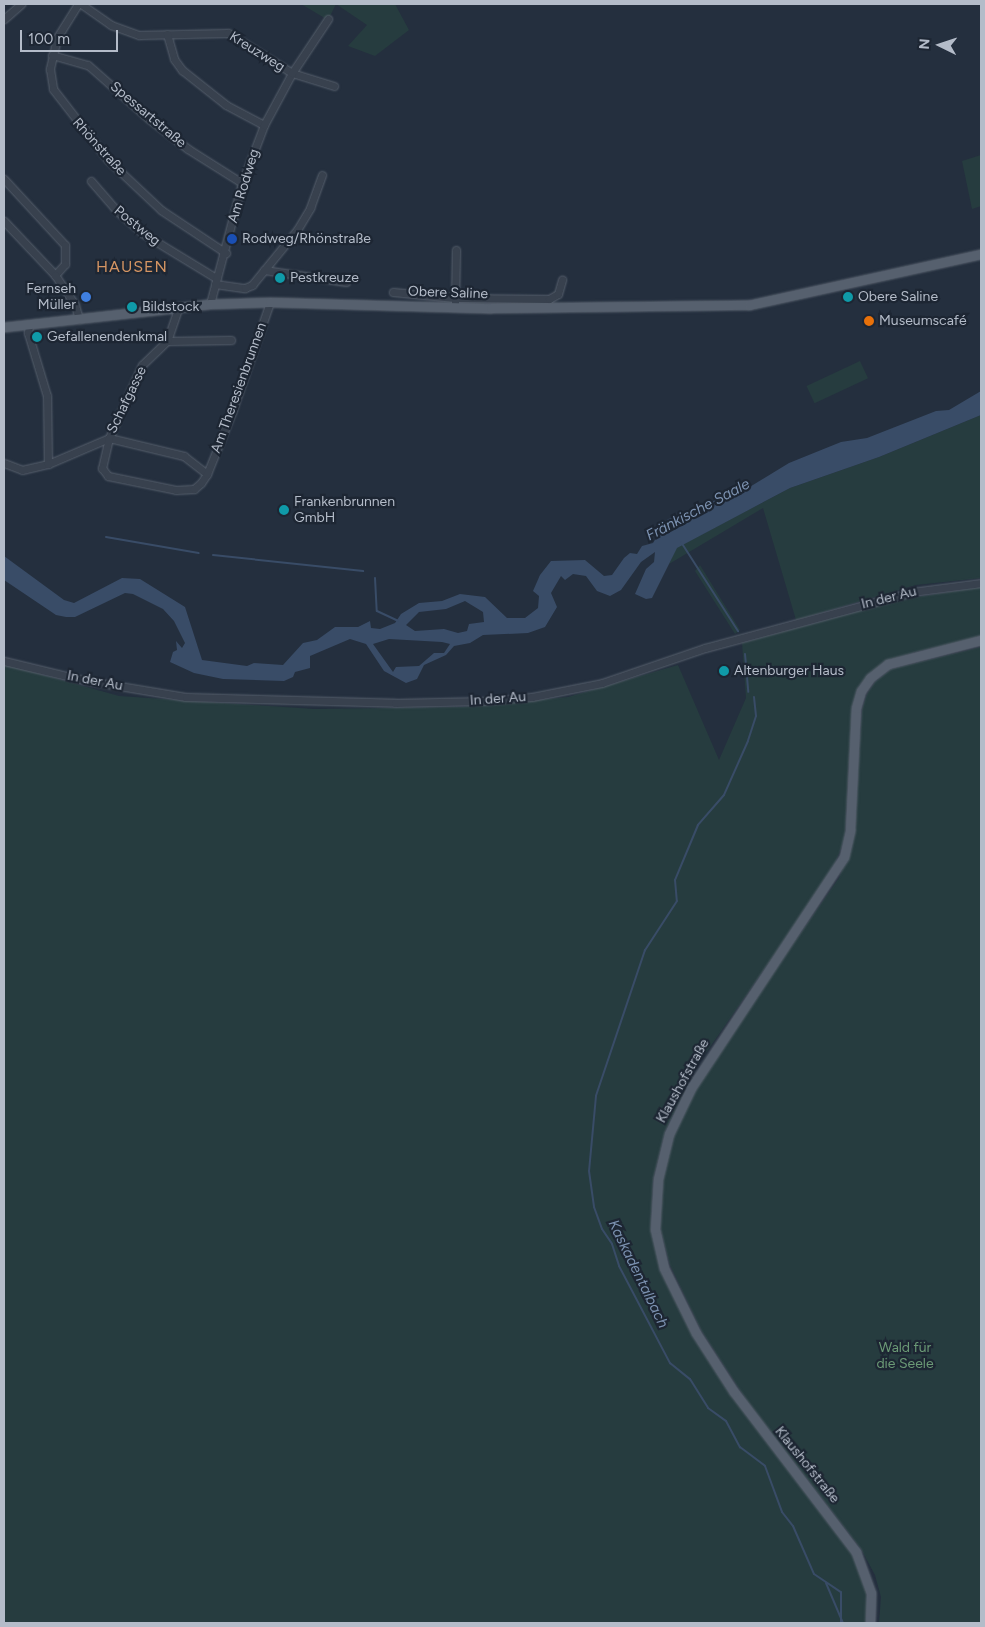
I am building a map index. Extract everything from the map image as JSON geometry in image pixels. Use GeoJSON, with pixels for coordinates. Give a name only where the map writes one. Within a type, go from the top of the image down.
{"type":"FeatureCollection","features":[{"type":"Feature","properties":{"kind":"main road","name":"Obere Saline"},"geometry":{"type":"LineString","coordinates":[[4,327],[29,326],[210,304],[270,302],[749,305],[981,254]]}},
{"type":"Feature","properties":{"kind":"main road","name":"Klaushofstraße"},"geometry":{"type":"LineString","coordinates":[[870,1623],[871,1593],[856,1552],[739,1400],[696,1333],[664,1268],[655,1229],[658,1179],[669,1134],[691,1088],[844,857],[850,830],[856,708],[862,691],[870,678],[888,664],[981,640]]}},
{"type":"Feature","properties":{"kind":"street"},"geometry":{"type":"LineString","coordinates":[[4,19],[21,4]]}},
{"type":"Feature","properties":{"kind":"street","name":"Kreuzweg"},"geometry":{"type":"LineString","coordinates":[[80,4],[122,30],[139,35],[228,33],[292,73]]}},
{"type":"Feature","properties":{"kind":"street","name":"Rhönstraße"},"geometry":{"type":"LineString","coordinates":[[80,4],[57,38],[52,56],[53,89],[108,160],[161,210],[226,253]]}},
{"type":"Feature","properties":{"kind":"street","name":"Am Rodweg"},"geometry":{"type":"LineString","coordinates":[[210,304],[215,281],[226,253],[242,183],[264,125],[292,73],[328,20]]}},
{"type":"Feature","properties":{"kind":"street"},"geometry":{"type":"LineString","coordinates":[[167,34],[174,58],[182,70],[226,105],[264,125]]}},
{"type":"Feature","properties":{"kind":"street","name":"Spessartstraße"},"geometry":{"type":"LineString","coordinates":[[52,56],[88,65],[149,120],[188,149],[242,183]]}},
{"type":"Feature","properties":{"kind":"street"},"geometry":{"type":"LineString","coordinates":[[292,73],[334,86]]}},
{"type":"Feature","properties":{"kind":"street"},"geometry":{"type":"LineString","coordinates":[[215,281],[245,288],[264,270],[298,230],[310,208],[322,175]]}},
{"type":"Feature","properties":{"kind":"street"},"geometry":{"type":"LineString","coordinates":[[4,179],[65,244],[65,264],[55,275]]}},
{"type":"Feature","properties":{"kind":"street","name":"Postweg"},"geometry":{"type":"LineString","coordinates":[[91,181],[116,210],[142,232],[215,281]]}},
{"type":"Feature","properties":{"kind":"street"},"geometry":{"type":"LineString","coordinates":[[4,220],[55,275],[75,304],[79,319]]}},
{"type":"Feature","properties":{"kind":"street"},"geometry":{"type":"LineString","coordinates":[[455,302],[456,250]]}},
{"type":"Feature","properties":{"kind":"street"},"geometry":{"type":"LineString","coordinates":[[264,270],[346,282]]}},
{"type":"Feature","properties":{"kind":"street","name":"Obere Saline"},"geometry":{"type":"LineString","coordinates":[[392,292],[455,302],[549,299],[558,294],[562,280]]}},
{"type":"Feature","properties":{"kind":"street","name":"Am Theresienbrunnen"},"geometry":{"type":"LineString","coordinates":[[207,474],[184,456],[109,438],[102,468],[108,476],[176,490],[194,489],[207,474],[258,341],[270,302]]}},
{"type":"Feature","properties":{"kind":"street","name":"Schafgasse"},"geometry":{"type":"LineString","coordinates":[[4,463],[22,470],[48,464],[109,438],[142,365],[167,341],[179,307]]}},
{"type":"Feature","properties":{"kind":"street"},"geometry":{"type":"LineString","coordinates":[[29,326],[33,354],[47,396],[48,464]]}},
{"type":"Feature","properties":{"kind":"street"},"geometry":{"type":"LineString","coordinates":[[167,341],[231,340]]}},
{"type":"Feature","properties":{"kind":"street","name":"In der Au"},"geometry":{"type":"LineString","coordinates":[[4,661],[83,680],[186,697],[395,703],[484,701],[532,697],[602,683],[705,648],[902,594],[981,583]]}},
{"type":"Feature","properties":{"kind":"green space"},"geometry":{"type":"Polygon","coordinates":[[[301,4],[336,4],[328,20],[301,4]]]}},
{"type":"Feature","properties":{"kind":"green space"},"geometry":{"type":"Polygon","coordinates":[[[336,4],[395,4],[409,30],[375,56],[348,46],[367,25],[336,4]]]}},
{"type":"Feature","properties":{"kind":"green space"},"geometry":{"type":"Polygon","coordinates":[[[981,155],[981,206],[972,209],[962,161],[981,155]]]}},
{"type":"Feature","properties":{"kind":"green space"},"geometry":{"type":"Polygon","coordinates":[[[860,361],[868,378],[815,403],[807,386],[860,361]]]}},
{"type":"Feature","properties":{"kind":"green space"},"geometry":{"type":"Polygon","coordinates":[[[981,415],[981,578],[916,585],[796,620],[763,508],[669,564],[676,548],[790,488],[879,457],[981,415]]]}},
{"type":"Feature","properties":{"kind":"green space"},"geometry":{"type":"Polygon","coordinates":[[[700,565],[740,630],[735,634],[695,571],[700,565]]]}},
{"type":"Feature","properties":{"kind":"green space"},"geometry":{"type":"Polygon","coordinates":[[[981,587],[981,638],[915,652],[886,662],[859,690],[849,762],[845,838],[831,874],[696,1067],[665,1132],[653,1180],[651,1229],[694,1335],[842,1537],[867,1578],[867,1623],[4,1623],[4,664],[119,696],[314,709],[463,707],[568,697],[678,665],[719,760],[746,698],[742,643],[898,600],[981,587]]]}},
{"type":"Feature","properties":{"kind":"green space","name":"Wald für die Seele"},"geometry":{"type":"Polygon","coordinates":[[[981,647],[981,1623],[879,1623],[881,1597],[875,1575],[861,1549],[749,1404],[701,1330],[670,1265],[660,1228],[662,1181],[673,1135],[704,1071],[839,878],[853,840],[862,709],[867,694],[875,682],[891,669],[981,647]]]}},
{"type":"Feature","properties":{"kind":"water","name":"Fränkische Saale"},"geometry":{"type":"Polygon","coordinates":[[[981,391],[981,415],[879,457],[790,488],[677,548],[652,598],[646,599],[635,594],[646,569],[654,562],[655,552],[641,562],[621,590],[610,596],[597,591],[586,576],[573,574],[565,580],[561,576],[551,593],[557,607],[545,627],[528,633],[483,635],[470,643],[454,646],[446,655],[424,665],[417,679],[406,683],[384,671],[366,644],[350,639],[310,656],[310,668],[295,672],[293,677],[284,681],[223,679],[194,673],[170,662],[173,652],[177,650],[176,641],[182,648],[185,643],[174,621],[163,609],[133,594],[125,593],[75,617],[66,617],[56,615],[4,580],[4,556],[64,600],[74,603],[122,578],[140,579],[185,607],[202,660],[247,666],[254,663],[283,665],[303,643],[317,640],[335,627],[358,627],[370,621],[371,628],[380,629],[395,623],[401,614],[419,603],[442,601],[460,594],[485,597],[507,618],[525,618],[538,608],[539,596],[533,591],[540,575],[551,561],[585,560],[604,576],[612,575],[630,553],[637,554],[642,546],[653,543],[668,519],[683,516],[728,494],[743,491],[789,463],[841,442],[867,438],[936,411],[949,410],[981,391]],[[465,601],[446,609],[419,612],[406,625],[415,631],[444,629],[458,633],[467,631],[469,624],[484,622],[483,612],[465,601]],[[389,639],[373,644],[393,672],[396,667],[419,666],[434,653],[444,653],[450,644],[442,642],[389,639]]]}},
{"type":"Feature","properties":{"kind":"waterway"},"geometry":{"type":"LineString","coordinates":[[106,537],[199,553]]}},
{"type":"Feature","properties":{"kind":"waterway","name":"Kaskadentalbach"},"geometry":{"type":"LineString","coordinates":[[681,542],[738,631]]}},
{"type":"Feature","properties":{"kind":"waterway"},"geometry":{"type":"LineString","coordinates":[[213,555],[363,571]]}},
{"type":"Feature","properties":{"kind":"waterway"},"geometry":{"type":"LineString","coordinates":[[375,578],[377,611],[398,621]]}},
{"type":"Feature","properties":{"kind":"waterway","name":"Kaskadentalbach"},"geometry":{"type":"LineString","coordinates":[[745,654],[748,692]]}},
{"type":"Feature","properties":{"kind":"waterway","name":"Kaskadentalbach"},"geometry":{"type":"LineString","coordinates":[[754,697],[756,716],[748,741],[724,795],[698,825],[675,880],[677,901],[645,950],[596,1096],[589,1171],[594,1207],[602,1229],[612,1244],[619,1266],[670,1363],[690,1379],[708,1408],[726,1421],[740,1447],[765,1466],[782,1512],[793,1526],[814,1574],[841,1592],[841,1623]]}},
{"type":"Feature","properties":{"kind":"waterway"},"geometry":{"type":"LineString","coordinates":[[826,1583],[843,1623]]}},
{"type":"Feature","properties":{"kind":"place","name":"Rodweg/Rhönstraße"},"geometry":{"type":"Point","coordinates":[232,239]}},
{"type":"Feature","properties":{"kind":"place","name":"Pestkreuze"},"geometry":{"type":"Point","coordinates":[280,278]}},
{"type":"Feature","properties":{"kind":"place","name":"Fernseh Müller"},"geometry":{"type":"Point","coordinates":[86,297]}},
{"type":"Feature","properties":{"kind":"place","name":"Obere Saline"},"geometry":{"type":"Point","coordinates":[848,297]}},
{"type":"Feature","properties":{"kind":"place","name":"Bildstock"},"geometry":{"type":"Point","coordinates":[132,307]}},
{"type":"Feature","properties":{"kind":"place","name":"Museumscafé"},"geometry":{"type":"Point","coordinates":[869,321]}},
{"type":"Feature","properties":{"kind":"place","name":"Gefallenendenkmal"},"geometry":{"type":"Point","coordinates":[37,337]}},
{"type":"Feature","properties":{"kind":"place","name":"Frankenbrunnen GmbH"},"geometry":{"type":"Point","coordinates":[284,510]}},
{"type":"Feature","properties":{"kind":"place","name":"Altenburger Haus"},"geometry":{"type":"Point","coordinates":[724,671]}},
{"type":"Feature","properties":{"kind":"district","name":"HAUSEN"},"geometry":{"type":"Point","coordinates":[132,267]}}]}
